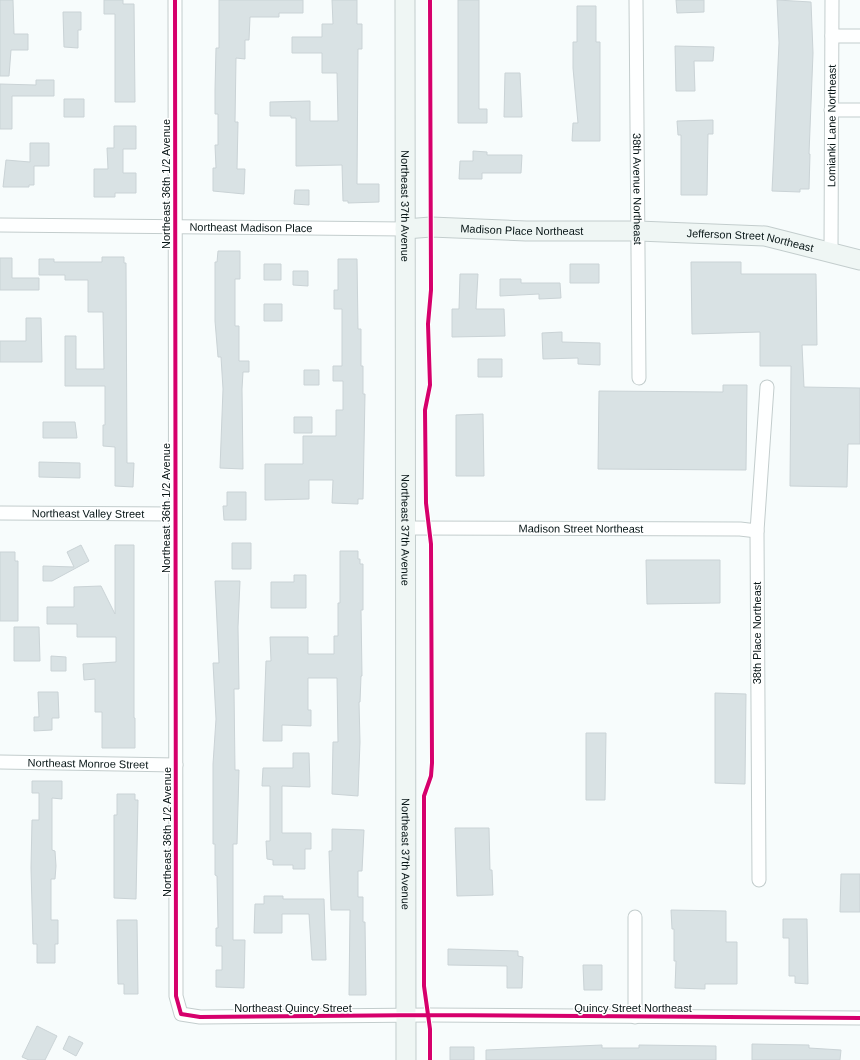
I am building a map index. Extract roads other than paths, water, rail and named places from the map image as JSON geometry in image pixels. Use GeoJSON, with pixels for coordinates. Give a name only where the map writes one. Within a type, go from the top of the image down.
{"type":"FeatureCollection","features":[{"type":"Feature","properties":{"kind":"street","name":"Northeast 36th 1/2 Avenue"},"geometry":{"type":"LineString","coordinates":[[175,0],[176,996],[181,1014]]}},
{"type":"Feature","properties":{"kind":"street","name":"Northeast 37th Avenue"},"geometry":{"type":"LineString","coordinates":[[405,0],[406,1060]]}},
{"type":"Feature","properties":{"kind":"street","name":"38th Avenue Northeast"},"geometry":{"type":"LineString","coordinates":[[636,0],[639,378]]}},
{"type":"Feature","properties":{"kind":"street","name":"Lomianki Lane Northeast"},"geometry":{"type":"LineString","coordinates":[[831,253],[832,0]]}},
{"type":"Feature","properties":{"kind":"street"},"geometry":{"type":"LineString","coordinates":[[832,36],[860,36]]}},
{"type":"Feature","properties":{"kind":"street"},"geometry":{"type":"LineString","coordinates":[[831,110],[860,110]]}},
{"type":"Feature","properties":{"kind":"street","name":"Northeast Madison Place"},"geometry":{"type":"LineString","coordinates":[[0,225],[405,229]]}},
{"type":"Feature","properties":{"kind":"street","name":"Madison Place Northeast"},"geometry":{"type":"LineString","coordinates":[[405,229],[431,227],[526,231],[638,231]]}},
{"type":"Feature","properties":{"kind":"street","name":"Jefferson Street Northeast"},"geometry":{"type":"LineString","coordinates":[[638,231],[765,236],[860,260]]}},
{"type":"Feature","properties":{"kind":"street","name":"38th Place Northeast"},"geometry":{"type":"LineString","coordinates":[[759,880],[757,532],[766,387]]}},
{"type":"Feature","properties":{"kind":"street","name":"Northeast Valley Street"},"geometry":{"type":"LineString","coordinates":[[0,513],[175,514]]}},
{"type":"Feature","properties":{"kind":"street","name":"Madison Street Northeast"},"geometry":{"type":"LineString","coordinates":[[406,528],[740,529],[757,532]]}},
{"type":"Feature","properties":{"kind":"street","name":"Northeast Monroe Street"},"geometry":{"type":"LineString","coordinates":[[0,762],[176,765]]}},
{"type":"Feature","properties":{"kind":"street"},"geometry":{"type":"LineString","coordinates":[[635,917],[635,1017]]}},
{"type":"Feature","properties":{"kind":"street","name":"Northeast Quincy Street"},"geometry":{"type":"LineString","coordinates":[[181,1014],[200,1017],[406,1016]]}},
{"type":"Feature","properties":{"kind":"street","name":"Quincy Street Northeast"},"geometry":{"type":"LineString","coordinates":[[406,1016],[860,1018]]}}]}
